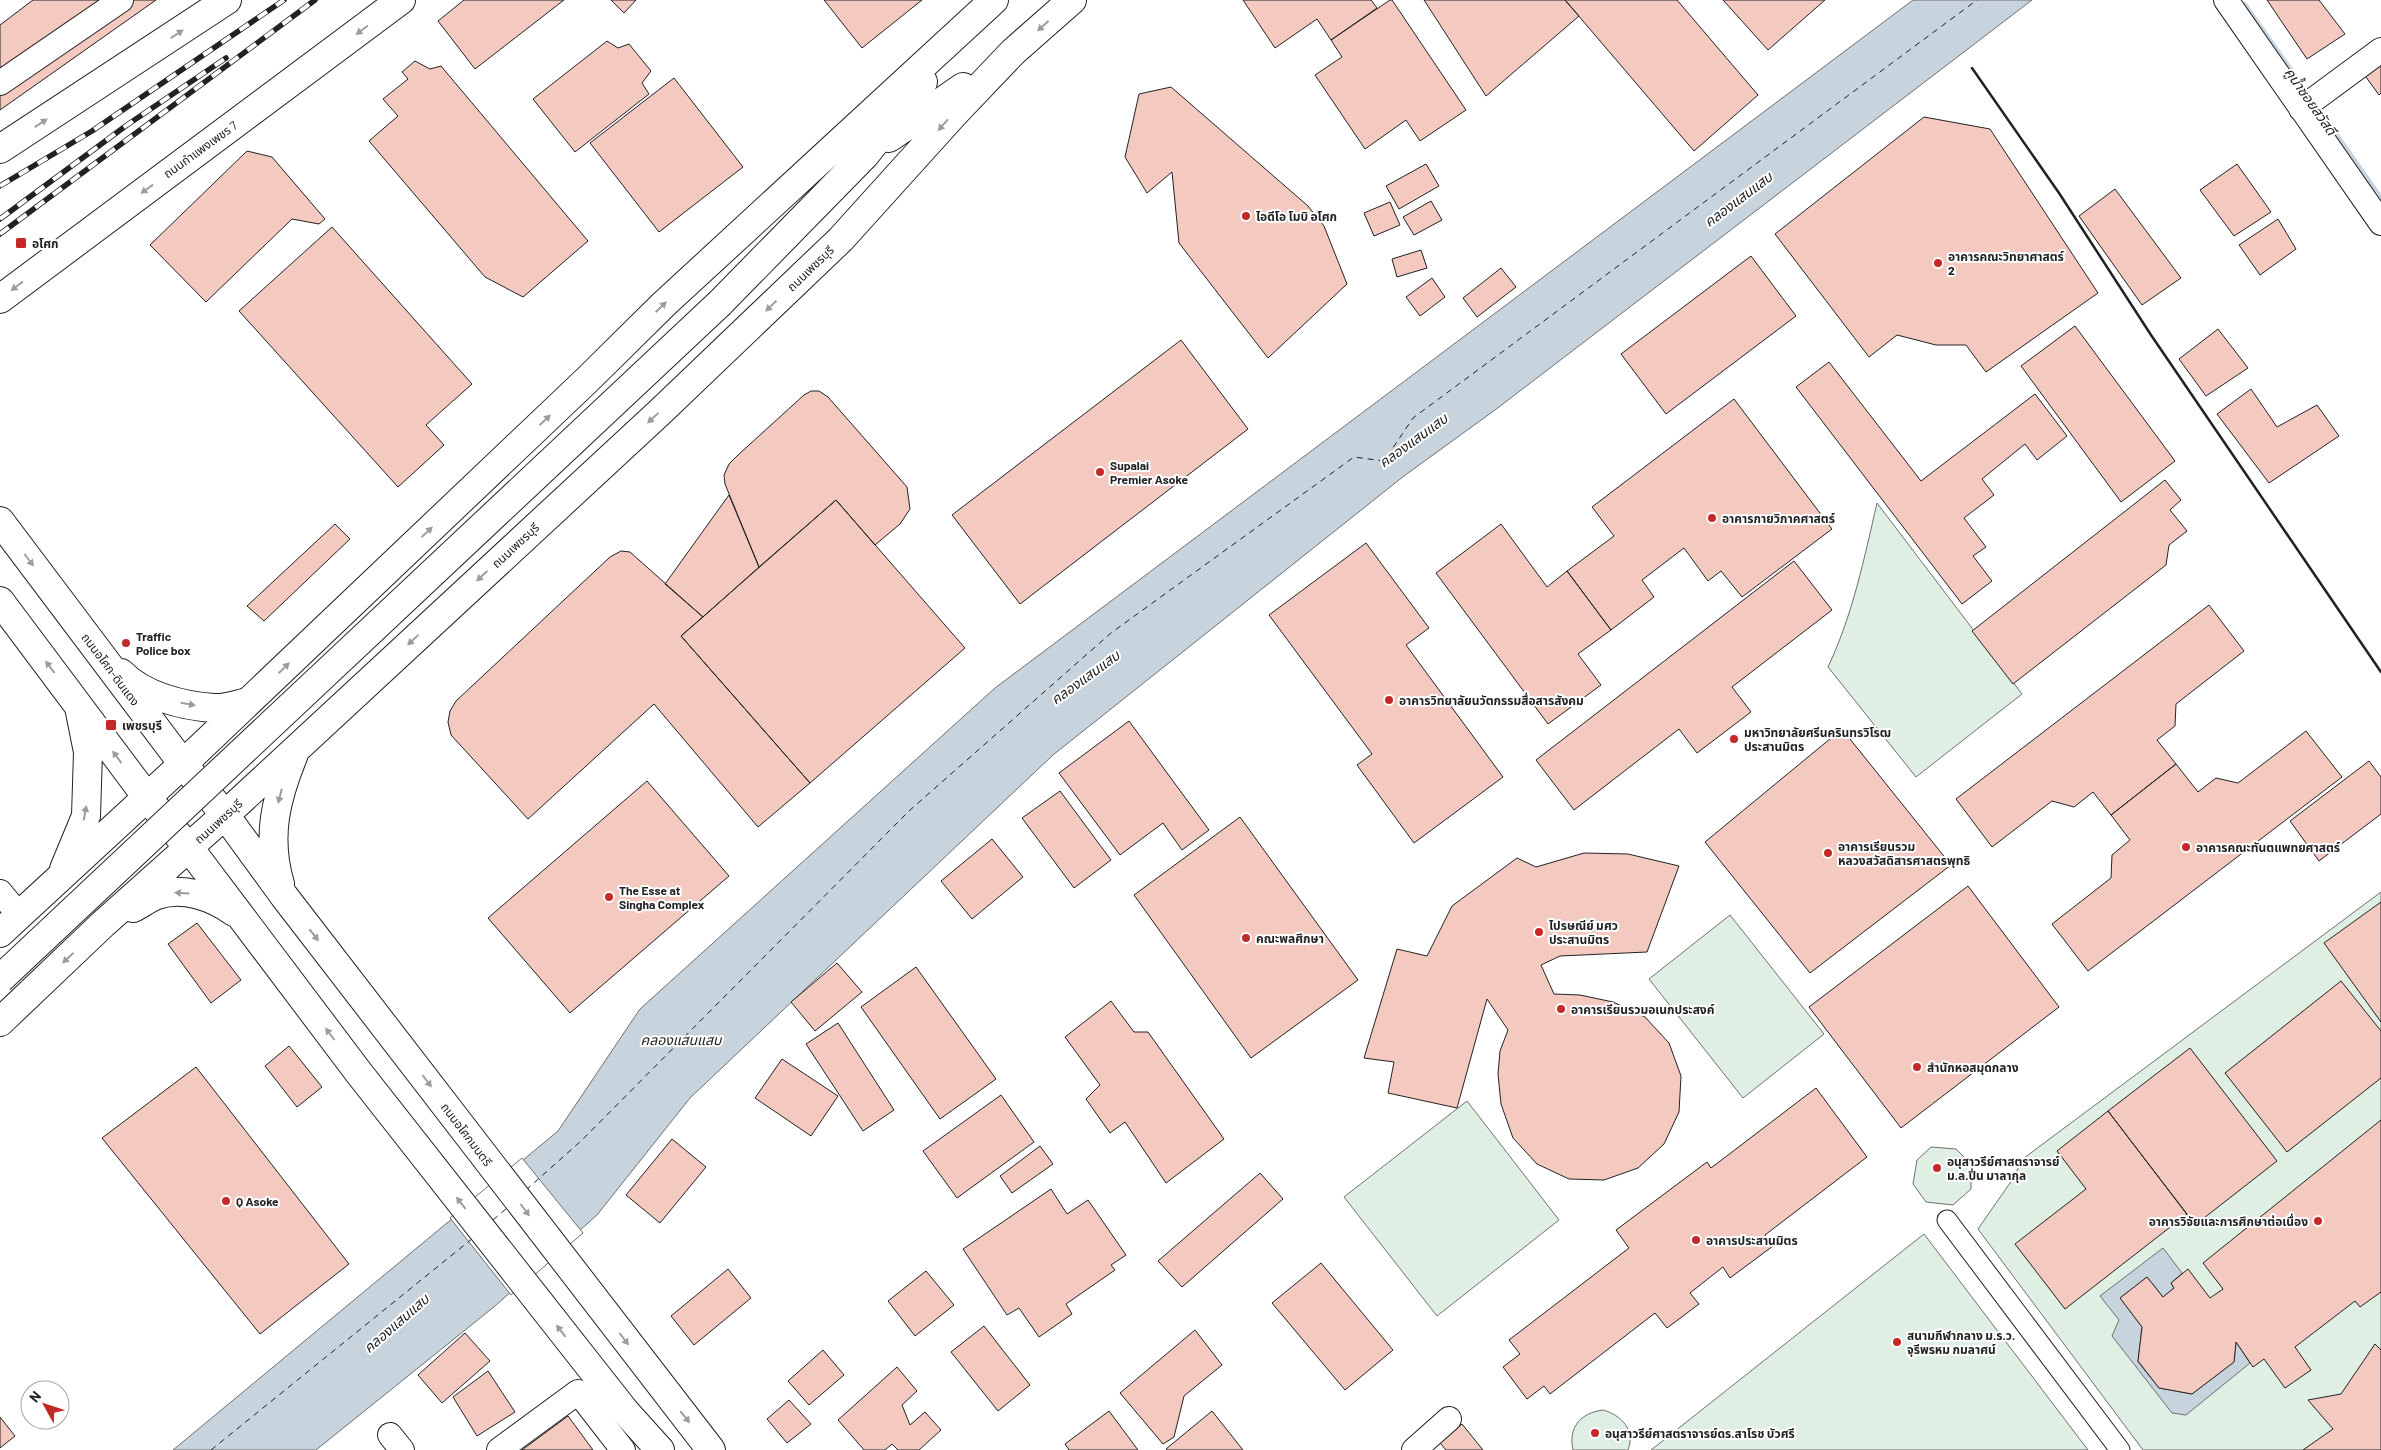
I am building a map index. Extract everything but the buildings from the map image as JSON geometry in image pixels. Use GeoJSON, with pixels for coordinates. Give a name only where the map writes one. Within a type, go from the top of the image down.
{"type":"FeatureCollection","features":[{"type":"Feature","properties":{"kind":"main road"},"geometry":{"type":"LineString","coordinates":[[0,149],[227,0]]}},
{"type":"Feature","properties":{"kind":"main road","name":"ถนนกำแพงเพชร 7"},"geometry":{"type":"LineString","coordinates":[[0,299],[401,0]]}},
{"type":"Feature","properties":{"kind":"main road","name":"ถนนเพชรบุรี"},"geometry":{"type":"LineString","coordinates":[[0,1022],[103,924],[226,815],[660,412],[841,238],[1013,52],[1072,0]]}},
{"type":"Feature","properties":{"kind":"main road","name":"ถนนเพชรบุรี"},"geometry":{"type":"LineString","coordinates":[[0,979],[720,303],[865,155],[985,8]]}},
{"type":"Feature","properties":{"kind":"main road","name":"ถนนเพชรบุรี"},"geometry":{"type":"LineString","coordinates":[[10,924],[146,796],[183,764],[664,304],[985,8]]}},
{"type":"Feature","properties":{"kind":"main road","name":"ถนนเพชรบุรี"},"geometry":{"type":"LineString","coordinates":[[865,155],[1013,52]]}},
{"type":"Feature","properties":{"kind":"main road","name":"ถนนอโศก-ดินแดง"},"geometry":{"type":"LineString","coordinates":[[0,521],[183,764],[226,815]]}},
{"type":"Feature","properties":{"kind":"main road"},"geometry":{"type":"LineString","coordinates":[[400,558],[395,570],[395,584],[400,596],[409,606],[422,611],[435,612],[448,607]]}},
{"type":"Feature","properties":{"kind":"main road"},"geometry":{"type":"LineString","coordinates":[[0,601],[146,796],[189,847],[359,1073],[653,1448]]}},
{"type":"Feature","properties":{"kind":"main road"},"geometry":{"type":"LineString","coordinates":[[92,644],[127,679],[174,702],[216,709],[248,702]]}},
{"type":"Feature","properties":{"kind":"main road"},"geometry":{"type":"LineString","coordinates":[[62,875],[86,816],[88,752],[79,706]]}},
{"type":"Feature","properties":{"kind":"main road"},"geometry":{"type":"LineString","coordinates":[[284,896],[274,866],[271,843],[279,799],[296,750]]}},
{"type":"Feature","properties":{"kind":"main road","name":"ถนนอโศกมนตรี"},"geometry":{"type":"LineString","coordinates":[[226,815],[284,896],[658,1384],[711,1450]]}},
{"type":"Feature","properties":{"kind":"main road"},"geometry":{"type":"LineString","coordinates":[[103,924],[156,895],[169,892],[185,892],[220,902],[242,917]]}},
{"type":"Feature","properties":{"kind":"street"},"geometry":{"type":"LineString","coordinates":[[0,83],[121,0]]}},
{"type":"Feature","properties":{"kind":"street"},"geometry":{"type":"LineString","coordinates":[[2226,0],[2381,223]]}},
{"type":"Feature","properties":{"kind":"street"},"geometry":{"type":"LineString","coordinates":[[2302,108],[2381,50]]}},
{"type":"Feature","properties":{"kind":"street"},"geometry":{"type":"LineString","coordinates":[[0,892],[10,924]]}},
{"type":"Feature","properties":{"kind":"street"},"geometry":{"type":"LineString","coordinates":[[1947,1220],[2120,1450]]}},
{"type":"Feature","properties":{"kind":"street"},"geometry":{"type":"LineString","coordinates":[[500,1450],[578,1392],[623,1450]]}},
{"type":"Feature","properties":{"kind":"street"},"geometry":{"type":"LineString","coordinates":[[1414,1450],[1449,1419]]}},
{"type":"Feature","properties":{"kind":"green space"},"geometry":{"type":"Polygon","coordinates":[[[1877,503],[2022,694],[1916,777],[1828,667],[1851,607],[1877,503]]]}},
{"type":"Feature","properties":{"kind":"green space"},"geometry":{"type":"Polygon","coordinates":[[[2381,892],[2381,1450],[2143,1450],[1978,1229],[2010,1183],[2024,1158],[2381,892]]]}},
{"type":"Feature","properties":{"kind":"green space"},"geometry":{"type":"Polygon","coordinates":[[[1730,915],[1824,1034],[1743,1098],[1649,979],[1730,915]]]}},
{"type":"Feature","properties":{"kind":"green space"},"geometry":{"type":"Polygon","coordinates":[[[1467,1101],[1559,1220],[1437,1316],[1344,1197],[1467,1101]]]}},
{"type":"Feature","properties":{"kind":"green space"},"geometry":{"type":"Polygon","coordinates":[[[1931,1147],[1956,1149],[1971,1164],[1971,1189],[1953,1205],[1926,1202],[1913,1184],[1917,1160],[1931,1147]]]}},
{"type":"Feature","properties":{"kind":"green space","name":"สนามกีฬากลาง ม.ร.ว. จุรีพรหม กมลาศน์"},"geometry":{"type":"Polygon","coordinates":[[[1924,1234],[2088,1450],[1651,1450],[1924,1234]]]}},
{"type":"Feature","properties":{"kind":"green space"},"geometry":{"type":"Polygon","coordinates":[[[1603,1410],[1610,1412],[1625,1424],[1630,1436],[1628,1450],[1573,1450],[1572,1435],[1574,1428],[1588,1414],[1603,1410]]]}},
{"type":"Feature","properties":{"kind":"water","name":"คลองแสนแสบ"},"geometry":{"type":"Polygon","coordinates":[[[1913,0],[2032,0],[1495,410],[1404,476],[1053,755],[690,1098],[597,1215],[495,1306],[316,1450],[173,1450],[558,1131],[640,1009],[995,688],[1913,0]]]}},
{"type":"Feature","properties":{"kind":"water"},"geometry":{"type":"Polygon","coordinates":[[[2163,1248],[2182,1273],[2171,1283],[2174,1288],[2163,1297],[2147,1277],[2120,1298],[2142,1327],[2138,1362],[2159,1388],[2192,1394],[2234,1362],[2236,1342],[2250,1363],[2186,1415],[2172,1413],[2112,1336],[2119,1320],[2100,1296],[2163,1248]]]}},
{"type":"Feature","properties":{"kind":"pier"},"geometry":{"type":"Polygon","coordinates":[[[522,1158],[583,1233],[511,1295],[450,1218],[522,1158]]]}},
{"type":"Feature","properties":{"kind":"waterway","name":"คูน้ำซอยสวัสดี"},"geometry":{"type":"LineString","coordinates":[[2244,6],[2381,201]]}},
{"type":"Feature","properties":{"kind":"ferry route"},"geometry":{"type":"LineString","coordinates":[[526,1190],[581,1141],[909,811],[1111,633],[1354,457],[1384,461],[1413,418],[1977,0]]}},
{"type":"Feature","properties":{"kind":"ferry route"},"geometry":{"type":"LineString","coordinates":[[493,1220],[507,1208]]}},
{"type":"Feature","properties":{"kind":"ferry route"},"geometry":{"type":"LineString","coordinates":[[211,1450],[473,1238]]}},
{"type":"Feature","properties":{"kind":"railway"},"geometry":{"type":"LineString","coordinates":[[0,186],[92,131],[284,0]]}},
{"type":"Feature","properties":{"kind":"railway"},"geometry":{"type":"LineString","coordinates":[[0,234],[315,0]]}},
{"type":"Feature","properties":{"kind":"railway"},"geometry":{"type":"LineString","coordinates":[[0,219],[127,125],[226,58]]}},
{"type":"Feature","properties":{"kind":"wall"},"geometry":{"type":"LineString","coordinates":[[1972,68],[2059,193],[2151,335],[2381,672]]}},
{"type":"Feature","properties":{"kind":"place","name":"ไอดีโอ โมบิ อโศก"},"geometry":{"type":"Point","coordinates":[1246,216]}},
{"type":"Feature","properties":{"kind":"place","name":"อโศก"},"geometry":{"type":"Point","coordinates":[21,243]}},
{"type":"Feature","properties":{"kind":"place","name":"อาคารคณะวิทยาศาสตร์ 2"},"geometry":{"type":"Point","coordinates":[1938,263]}},
{"type":"Feature","properties":{"kind":"place","name":"Supalai Premier Asoke"},"geometry":{"type":"Point","coordinates":[1100,472]}},
{"type":"Feature","properties":{"kind":"place","name":"อาคารกายวิภาคศาสตร์"},"geometry":{"type":"Point","coordinates":[1712,518]}},
{"type":"Feature","properties":{"kind":"place","name":"Traffic Police box"},"geometry":{"type":"Point","coordinates":[126,643]}},
{"type":"Feature","properties":{"kind":"place","name":"อาคารวิทยาลัยนวัตกรรมสื่อสารสังคม"},"geometry":{"type":"Point","coordinates":[1389,700]}},
{"type":"Feature","properties":{"kind":"place","name":"เพชรบุรี"},"geometry":{"type":"Point","coordinates":[111,725]}},
{"type":"Feature","properties":{"kind":"place","name":"มหาวิทยาลัยศรีนครินทรวิโรฒ ประสานมิตร"},"geometry":{"type":"Point","coordinates":[1734,739]}},
{"type":"Feature","properties":{"kind":"place","name":"อาคารคณะทันตแพทยศาสตร์"},"geometry":{"type":"Point","coordinates":[2186,847]}},
{"type":"Feature","properties":{"kind":"place","name":"อาคารเรียนรวม หลวงสวัสดิสารศาสตรพุทธิ"},"geometry":{"type":"Point","coordinates":[1828,853]}},
{"type":"Feature","properties":{"kind":"place","name":"The Esse at Singha Complex"},"geometry":{"type":"Point","coordinates":[609,897]}},
{"type":"Feature","properties":{"kind":"place","name":"ไปรษณีย์ มศว ประสานมิตร"},"geometry":{"type":"Point","coordinates":[1539,932]}},
{"type":"Feature","properties":{"kind":"place","name":"คณะพลศึกษา"},"geometry":{"type":"Point","coordinates":[1246,938]}},
{"type":"Feature","properties":{"kind":"place","name":"อาคารเรียนรวมอเนกประสงค์"},"geometry":{"type":"Point","coordinates":[1561,1009]}},
{"type":"Feature","properties":{"kind":"place","name":"สำนักหอสมุดกลาง"},"geometry":{"type":"Point","coordinates":[1917,1067]}},
{"type":"Feature","properties":{"kind":"place","name":"อนุสาวรีย์ศาสตราจารย์ ม.ล.ปิ่น มาลากุล"},"geometry":{"type":"Point","coordinates":[1937,1168]}},
{"type":"Feature","properties":{"kind":"place","name":"Q Asoke"},"geometry":{"type":"Point","coordinates":[226,1201]}},
{"type":"Feature","properties":{"kind":"place","name":"อาคารวิจัยและการศึกษาต่อเนื่อง"},"geometry":{"type":"Point","coordinates":[2318,1221]}},
{"type":"Feature","properties":{"kind":"place","name":"อาคารประสานมิตร"},"geometry":{"type":"Point","coordinates":[1696,1240]}},
{"type":"Feature","properties":{"kind":"place","name":"สนามกีฬากลาง ม.ร.ว. จุรีพรหม กมลาศน์"},"geometry":{"type":"Point","coordinates":[1897,1342]}},
{"type":"Feature","properties":{"kind":"place","name":"อนุสาวรีย์ศาสตราจารย์ดร.สาโรช บัวศรี"},"geometry":{"type":"Point","coordinates":[1595,1433]}}]}
